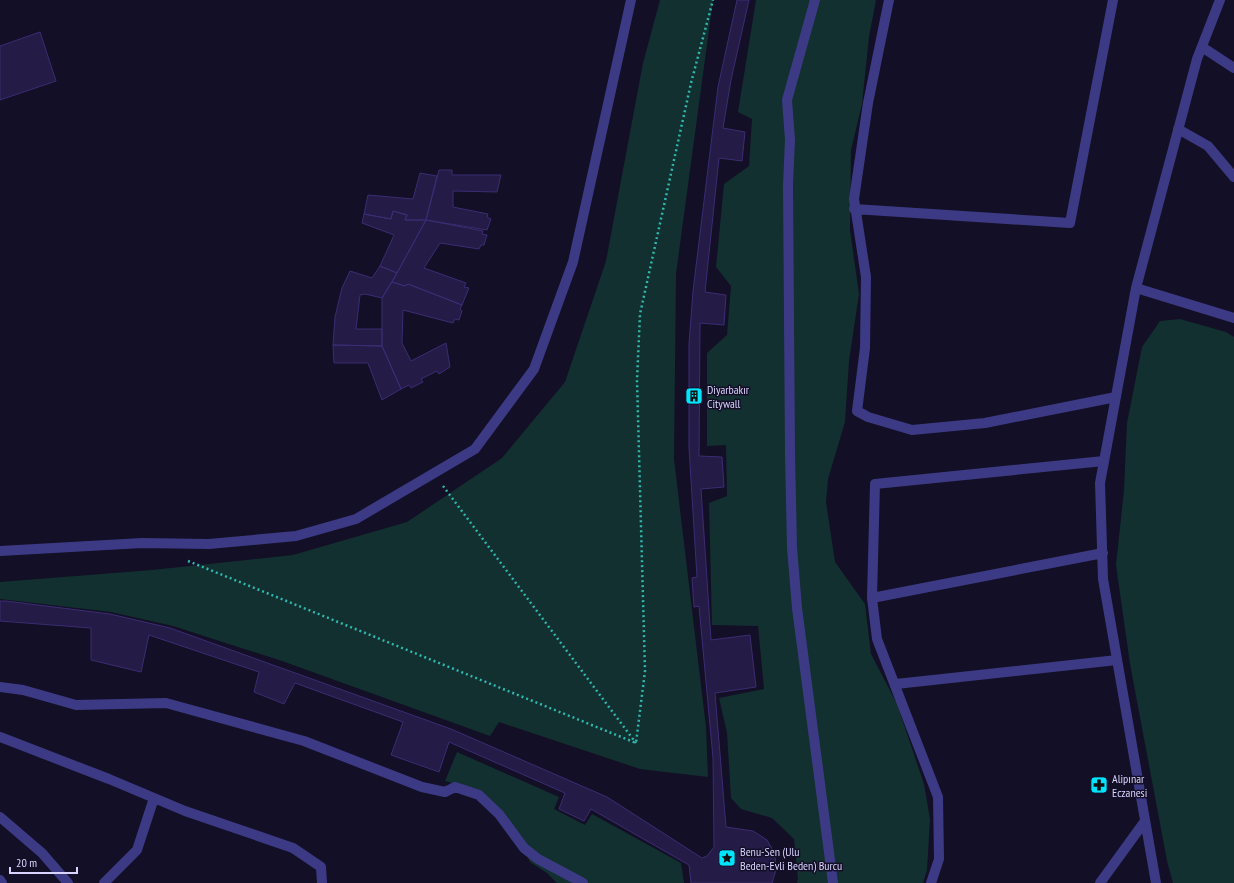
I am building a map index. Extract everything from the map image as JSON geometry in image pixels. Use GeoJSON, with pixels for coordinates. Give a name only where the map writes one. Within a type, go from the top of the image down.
{"type":"FeatureCollection","features":[{"type":"Feature","properties":{"kind":"street"},"geometry":{"type":"LineString","coordinates":[[0,552],[142,543],[209,544],[296,536],[356,519],[475,449],[534,369],[574,262],[630,0]]}},
{"type":"Feature","properties":{"kind":"street"},"geometry":{"type":"LineString","coordinates":[[815,0],[787,100],[790,140],[788,185],[790,452],[792,548],[797,608],[833,883]]}},
{"type":"Feature","properties":{"kind":"street"},"geometry":{"type":"LineString","coordinates":[[888,0],[868,103],[854,199],[854,209],[866,277],[865,348],[857,411],[868,417],[912,430],[985,423],[1116,397]]}},
{"type":"Feature","properties":{"kind":"street"},"geometry":{"type":"LineString","coordinates":[[854,209],[1070,223],[1113,0]]}},
{"type":"Feature","properties":{"kind":"street"},"geometry":{"type":"LineString","coordinates":[[1156,883],[1103,579],[1100,483],[1136,288],[1178,130],[1202,47],[1220,0]]}},
{"type":"Feature","properties":{"kind":"street"},"geometry":{"type":"LineString","coordinates":[[1202,47],[1234,68]]}},
{"type":"Feature","properties":{"kind":"street"},"geometry":{"type":"LineString","coordinates":[[1178,130],[1208,146],[1234,177]]}},
{"type":"Feature","properties":{"kind":"street"},"geometry":{"type":"LineString","coordinates":[[1136,288],[1234,318]]}},
{"type":"Feature","properties":{"kind":"street"},"geometry":{"type":"LineString","coordinates":[[931,883],[939,859],[938,797],[896,684],[877,639],[872,598],[875,484],[1104,461]]}},
{"type":"Feature","properties":{"kind":"street"},"geometry":{"type":"LineString","coordinates":[[872,598],[1103,553]]}},
{"type":"Feature","properties":{"kind":"street"},"geometry":{"type":"LineString","coordinates":[[896,684],[1117,660]]}},
{"type":"Feature","properties":{"kind":"street"},"geometry":{"type":"LineString","coordinates":[[0,687],[23,690],[76,705],[166,703],[304,741],[422,787],[446,792],[455,787],[479,795],[499,814],[524,848],[538,859],[583,883]]}},
{"type":"Feature","properties":{"kind":"street"},"geometry":{"type":"LineString","coordinates":[[0,737],[109,779],[185,812],[293,848],[322,867],[322,883]]}},
{"type":"Feature","properties":{"kind":"street"},"geometry":{"type":"LineString","coordinates":[[104,883],[137,850],[154,798]]}},
{"type":"Feature","properties":{"kind":"street"},"geometry":{"type":"LineString","coordinates":[[0,817],[42,853],[68,883]]}},
{"type":"Feature","properties":{"kind":"street"},"geometry":{"type":"LineString","coordinates":[[1100,883],[1145,821]]}},
{"type":"Feature","properties":{"kind":"path"},"geometry":{"type":"LineString","coordinates":[[636,743],[645,671],[637,380],[640,314],[691,83],[713,0]]}},
{"type":"Feature","properties":{"kind":"path"},"geometry":{"type":"LineString","coordinates":[[434,474],[636,743]]}},
{"type":"Feature","properties":{"kind":"path"},"geometry":{"type":"LineString","coordinates":[[186,560],[636,743]]}},
{"type":"Feature","properties":{"kind":"green space"},"geometry":{"type":"Polygon","coordinates":[[[660,0],[713,0],[676,274],[674,459],[706,727],[708,777],[640,769],[499,722],[490,736],[282,661],[173,626],[111,612],[0,599],[0,582],[152,570],[293,555],[407,522],[502,458],[565,382],[606,261],[643,63],[660,0]]]}},
{"type":"Feature","properties":{"kind":"green space"},"geometry":{"type":"Polygon","coordinates":[[[756,0],[876,0],[869,37],[862,104],[851,150],[850,230],[859,294],[849,361],[845,422],[828,479],[826,502],[835,562],[865,604],[871,654],[897,704],[924,784],[930,819],[927,870],[923,883],[797,883],[798,878],[794,839],[772,818],[741,809],[731,798],[727,733],[719,698],[764,689],[758,626],[712,625],[709,503],[727,496],[726,445],[707,446],[707,353],[727,335],[731,286],[716,267],[724,184],[749,166],[752,119],[738,112],[756,0]]]}},
{"type":"Feature","properties":{"kind":"green space"},"geometry":{"type":"Polygon","coordinates":[[[1180,319],[1226,332],[1234,337],[1234,883],[1173,883],[1167,861],[1130,664],[1116,565],[1124,490],[1127,423],[1142,347],[1160,321],[1180,319]]]}},
{"type":"Feature","properties":{"kind":"green space"},"geometry":{"type":"Polygon","coordinates":[[[457,752],[559,797],[554,809],[585,825],[592,814],[681,863],[684,883],[557,883],[547,873],[530,862],[515,831],[476,790],[445,781],[457,752]]]}},
{"type":"Feature","properties":{"kind":"building","name":"Diyarbakır Citywall"},"geometry":{"type":"Polygon","coordinates":[[[737,0],[749,0],[731,80],[723,128],[745,132],[742,161],[719,158],[705,292],[726,295],[724,325],[700,323],[699,456],[722,457],[724,487],[701,489],[711,640],[750,635],[756,687],[715,693],[726,827],[753,831],[767,840],[775,854],[776,870],[772,883],[691,883],[689,865],[591,809],[584,821],[559,809],[565,793],[449,742],[439,772],[391,755],[403,722],[295,683],[284,704],[254,692],[259,672],[149,635],[141,672],[91,660],[91,628],[0,621],[0,601],[6,601],[110,614],[170,628],[451,729],[607,797],[702,858],[707,856],[714,847],[713,758],[699,606],[694,607],[692,578],[697,577],[689,448],[689,344],[693,291],[718,87],[737,0]]]}},
{"type":"Feature","properties":{"kind":"building"},"geometry":{"type":"Polygon","coordinates":[[[40,32],[56,81],[0,100],[0,46],[40,32]]]}},
{"type":"Feature","properties":{"kind":"building"},"geometry":{"type":"Polygon","coordinates":[[[439,170],[452,170],[452,175],[501,175],[497,192],[453,191],[453,207],[488,214],[487,217],[491,219],[487,230],[426,220],[439,170]]]}},
{"type":"Feature","properties":{"kind":"building"},"geometry":{"type":"Polygon","coordinates":[[[420,173],[437,176],[426,220],[405,220],[407,215],[393,211],[391,219],[364,214],[368,195],[413,199],[420,173]]]}},
{"type":"Feature","properties":{"kind":"building"},"geometry":{"type":"Polygon","coordinates":[[[393,211],[407,215],[405,220],[426,220],[397,273],[380,266],[394,235],[362,223],[364,214],[391,219],[393,211]]]}},
{"type":"Feature","properties":{"kind":"building"},"geometry":{"type":"Polygon","coordinates":[[[426,220],[483,231],[482,234],[487,235],[484,245],[481,245],[479,249],[440,243],[424,268],[466,283],[464,287],[469,288],[462,305],[408,284],[405,286],[392,282],[426,220]]]}},
{"type":"Feature","properties":{"kind":"building"},"geometry":{"type":"Polygon","coordinates":[[[380,266],[397,273],[382,298],[365,294],[360,295],[356,329],[382,329],[382,346],[333,345],[335,317],[342,288],[350,271],[372,278],[380,266]]]}},
{"type":"Feature","properties":{"kind":"building"},"geometry":{"type":"Polygon","coordinates":[[[392,282],[405,286],[408,284],[462,305],[459,320],[455,319],[453,323],[403,310],[402,343],[411,361],[446,343],[450,367],[439,374],[437,371],[421,379],[423,382],[411,388],[409,385],[401,389],[382,346],[382,298],[392,282]]]}},
{"type":"Feature","properties":{"kind":"building"},"geometry":{"type":"Polygon","coordinates":[[[333,345],[382,346],[401,389],[382,400],[368,363],[334,363],[333,345]]]}},
{"type":"Feature","properties":{"kind":"place","name":"Diyarbakır Citywall"},"geometry":{"type":"Point","coordinates":[694,396]}},
{"type":"Feature","properties":{"kind":"place","name":"Alipınar Eczanesi"},"geometry":{"type":"Point","coordinates":[1099,785]}},
{"type":"Feature","properties":{"kind":"place","name":"Benu-Sen (Ulu Beden-Evli Beden) Burcu"},"geometry":{"type":"Point","coordinates":[727,858]}}]}
